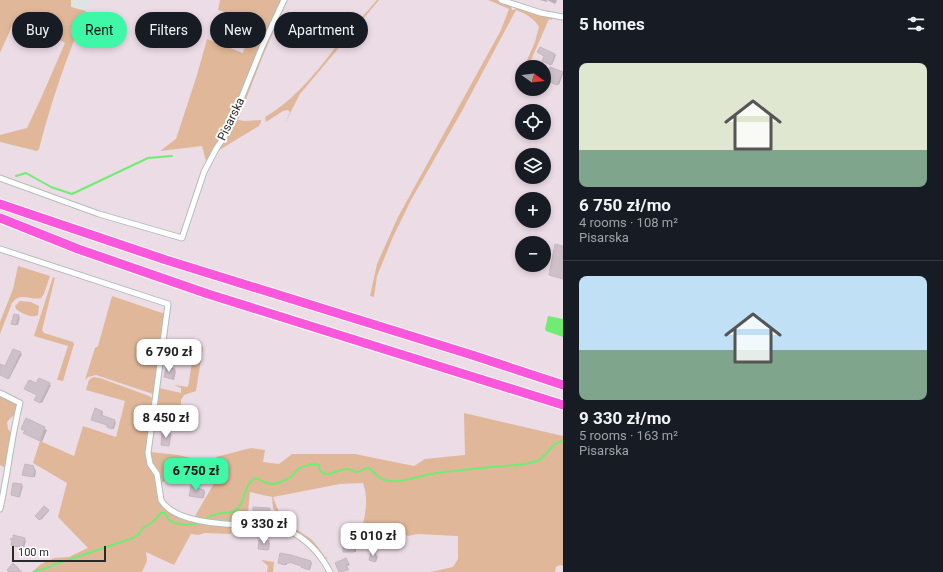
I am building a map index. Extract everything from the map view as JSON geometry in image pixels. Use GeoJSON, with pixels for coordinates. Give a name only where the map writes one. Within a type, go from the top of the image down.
{"type":"FeatureCollection","features":[{"type":"Feature","properties":{"kind":"highway"},"geometry":{"type":"LineString","coordinates":[[0,204],[166,260],[563,385]]}},
{"type":"Feature","properties":{"kind":"highway"},"geometry":{"type":"LineString","coordinates":[[0,218],[60,242],[208,294],[563,405]]}},
{"type":"Feature","properties":{"kind":"street","name":"Pisarska"},"geometry":{"type":"LineString","coordinates":[[0,178],[99,214],[182,238],[204,172],[228,131],[262,47],[284,0]]}},
{"type":"Feature","properties":{"kind":"street"},"geometry":{"type":"LineString","coordinates":[[501,0],[541,13],[563,17]]}},
{"type":"Feature","properties":{"kind":"street"},"geometry":{"type":"LineString","coordinates":[[0,249],[168,304],[148,457],[150,464],[157,474],[161,500],[165,506],[177,514],[206,522],[286,529],[298,535],[309,544],[330,572]]}},
{"type":"Feature","properties":{"kind":"street"},"geometry":{"type":"LineString","coordinates":[[0,393],[20,403],[13,433],[6,484],[0,509]]}},
{"type":"Feature","properties":{"kind":"shaded area"},"geometry":{"type":"Polygon","coordinates":[[[0,0],[71,0],[71,7],[86,11],[71,12],[71,48],[39,149],[37,151],[0,142],[0,135],[27,128],[65,43],[63,42],[63,12],[12,12],[12,26],[0,53],[0,0]]]}},
{"type":"Feature","properties":{"kind":"shaded area"},"geometry":{"type":"Polygon","coordinates":[[[44,0],[90,0],[86,11],[44,0]]]}},
{"type":"Feature","properties":{"kind":"shaded area"},"geometry":{"type":"Polygon","coordinates":[[[220,0],[281,0],[276,12],[274,12],[274,16],[266,35],[266,12],[225,12],[218,10],[220,0]]]}},
{"type":"Feature","properties":{"kind":"shaded area"},"geometry":{"type":"Polygon","coordinates":[[[285,0],[287,0],[282,12],[280,12],[285,0]]]}},
{"type":"Feature","properties":{"kind":"shaded area"},"geometry":{"type":"Polygon","coordinates":[[[377,0],[379,0],[368,13],[367,12],[377,0]]]}},
{"type":"Feature","properties":{"kind":"shaded area"},"geometry":{"type":"Polygon","coordinates":[[[488,0],[496,0],[511,6],[512,10],[517,8],[552,18],[552,20],[549,19],[531,60],[527,60],[535,42],[539,27],[535,21],[516,10],[462,111],[411,200],[393,237],[377,276],[374,297],[370,296],[377,264],[398,217],[501,30],[509,9],[488,0]]]}},
{"type":"Feature","properties":{"kind":"shaded area"},"geometry":{"type":"Polygon","coordinates":[[[274,26],[274,30],[238,120],[261,120],[261,122],[259,126],[216,152],[226,139],[265,48],[266,48],[274,26]]]}},
{"type":"Feature","properties":{"kind":"shaded area"},"geometry":{"type":"Polygon","coordinates":[[[207,39],[210,40],[210,48],[230,48],[243,53],[245,48],[261,48],[225,132],[206,161],[202,146],[160,151],[176,139],[207,39]]]}},
{"type":"Feature","properties":{"kind":"shaded area"},"geometry":{"type":"Polygon","coordinates":[[[335,48],[339,48],[300,94],[285,123],[290,112],[288,110],[283,111],[266,122],[265,117],[291,98],[335,48]]]}},
{"type":"Feature","properties":{"kind":"shaded area"},"geometry":{"type":"Polygon","coordinates":[[[18,266],[50,276],[44,294],[41,298],[37,299],[22,297],[15,299],[0,334],[0,322],[13,289],[18,266]]]}},
{"type":"Feature","properties":{"kind":"shaded area"},"geometry":{"type":"Polygon","coordinates":[[[53,277],[55,278],[42,330],[44,333],[73,342],[74,344],[63,381],[57,380],[68,346],[34,336],[53,277]]]}},
{"type":"Feature","properties":{"kind":"shaded area"},"geometry":{"type":"Polygon","coordinates":[[[112,296],[165,314],[153,394],[96,375],[88,377],[85,380],[95,348],[98,346],[112,296]]]}},
{"type":"Feature","properties":{"kind":"shaded area"},"geometry":{"type":"Polygon","coordinates":[[[20,301],[31,302],[39,306],[38,315],[30,316],[16,309],[15,306],[20,301]]]}},
{"type":"Feature","properties":{"kind":"shaded area"},"geometry":{"type":"Polygon","coordinates":[[[548,316],[563,319],[563,337],[546,331],[545,329],[548,316]]]}},
{"type":"Feature","properties":{"kind":"shaded area"},"geometry":{"type":"Polygon","coordinates":[[[195,345],[203,347],[196,391],[184,395],[181,400],[180,427],[153,421],[159,388],[181,393],[181,388],[174,385],[188,387],[195,345]]]}},
{"type":"Feature","properties":{"kind":"shaded area"},"geometry":{"type":"Polygon","coordinates":[[[93,377],[100,378],[152,398],[147,447],[162,504],[175,515],[184,519],[204,524],[231,527],[231,534],[191,534],[174,565],[146,552],[147,561],[142,572],[32,572],[41,564],[54,558],[69,557],[88,548],[58,517],[67,483],[33,463],[40,441],[74,456],[83,426],[116,437],[125,401],[86,390],[89,380],[93,377]]]}},
{"type":"Feature","properties":{"kind":"shaded area"},"geometry":{"type":"Polygon","coordinates":[[[0,395],[17,405],[15,414],[7,422],[8,429],[11,433],[5,470],[4,467],[0,465],[0,395]]]}},
{"type":"Feature","properties":{"kind":"shaded area"},"geometry":{"type":"Polygon","coordinates":[[[464,413],[563,436],[563,566],[560,565],[556,567],[555,572],[431,572],[453,567],[458,559],[458,536],[418,534],[408,536],[392,527],[361,533],[366,502],[363,483],[340,484],[273,497],[282,517],[291,526],[312,540],[325,557],[328,558],[325,559],[299,534],[286,526],[273,508],[272,497],[250,492],[247,523],[202,520],[195,516],[224,466],[216,457],[251,448],[265,450],[263,462],[279,464],[292,454],[355,454],[414,466],[425,459],[465,455],[464,413]]]}},
{"type":"Feature","properties":{"kind":"shaded area"},"geometry":{"type":"Polygon","coordinates":[[[150,452],[178,455],[195,459],[192,469],[177,473],[161,483],[159,475],[153,465],[150,452]]]}},
{"type":"Feature","properties":{"kind":"shaded area"},"geometry":{"type":"Polygon","coordinates":[[[261,560],[274,562],[273,572],[267,572],[268,566],[261,560]]]}},
{"type":"Feature","properties":{"kind":"building"},"geometry":{"type":"Polygon","coordinates":[[[540,47],[555,54],[551,65],[551,60],[542,60],[544,56],[537,52],[540,47]]]}},
{"type":"Feature","properties":{"kind":"building"},"geometry":{"type":"Polygon","coordinates":[[[551,67],[563,72],[557,85],[551,82],[551,67]]]}},
{"type":"Feature","properties":{"kind":"building"},"geometry":{"type":"Polygon","coordinates":[[[555,244],[563,246],[563,279],[549,275],[551,272],[555,244]]]}},
{"type":"Feature","properties":{"kind":"building"},"geometry":{"type":"Polygon","coordinates":[[[14,314],[19,315],[16,325],[11,324],[14,314]]]}},
{"type":"Feature","properties":{"kind":"building"},"geometry":{"type":"Polygon","coordinates":[[[13,349],[21,352],[8,379],[0,375],[0,364],[5,366],[13,349]]]}},
{"type":"Feature","properties":{"kind":"building"},"geometry":{"type":"Polygon","coordinates":[[[166,367],[175,369],[172,379],[164,377],[166,367]]]}},
{"type":"Feature","properties":{"kind":"building"},"geometry":{"type":"Polygon","coordinates":[[[39,378],[50,383],[40,403],[34,400],[37,395],[24,389],[29,380],[36,383],[39,378]]]}},
{"type":"Feature","properties":{"kind":"building"},"geometry":{"type":"Polygon","coordinates":[[[95,408],[102,411],[101,415],[115,420],[112,429],[107,427],[107,425],[91,420],[95,408]]]}},
{"type":"Feature","properties":{"kind":"building"},"geometry":{"type":"Polygon","coordinates":[[[26,418],[45,427],[40,441],[23,433],[25,431],[21,429],[26,418]]]}},
{"type":"Feature","properties":{"kind":"building"},"geometry":{"type":"Polygon","coordinates":[[[162,433],[171,434],[169,446],[161,445],[162,433]]]}},
{"type":"Feature","properties":{"kind":"building"},"geometry":{"type":"Polygon","coordinates":[[[25,464],[34,466],[33,468],[35,469],[33,477],[22,475],[25,464]]]}},
{"type":"Feature","properties":{"kind":"building"},"geometry":{"type":"Polygon","coordinates":[[[13,483],[22,484],[19,497],[11,495],[13,483]]]}},
{"type":"Feature","properties":{"kind":"building"},"geometry":{"type":"Polygon","coordinates":[[[191,486],[204,490],[203,498],[189,496],[191,486]]]}},
{"type":"Feature","properties":{"kind":"building"},"geometry":{"type":"Polygon","coordinates":[[[44,506],[49,510],[39,520],[35,516],[44,506]]]}},
{"type":"Feature","properties":{"kind":"building"},"geometry":{"type":"Polygon","coordinates":[[[253,507],[270,508],[269,512],[272,512],[271,519],[259,517],[260,515],[253,514],[253,507]]]}},
{"type":"Feature","properties":{"kind":"building"},"geometry":{"type":"Polygon","coordinates":[[[13,535],[25,538],[22,548],[11,545],[12,541],[10,539],[13,538],[13,535]]]}},
{"type":"Feature","properties":{"kind":"building"},"geometry":{"type":"Polygon","coordinates":[[[259,540],[269,541],[268,550],[258,549],[259,540]]]}},
{"type":"Feature","properties":{"kind":"building"},"geometry":{"type":"Polygon","coordinates":[[[343,542],[354,542],[354,552],[343,552],[343,542]]]}},
{"type":"Feature","properties":{"kind":"building"},"geometry":{"type":"Polygon","coordinates":[[[280,553],[311,561],[309,570],[289,562],[285,565],[278,563],[280,553]]]}},
{"type":"Feature","properties":{"kind":"building"},"geometry":{"type":"Polygon","coordinates":[[[371,553],[376,554],[375,562],[369,560],[371,553]]]}},
{"type":"Feature","properties":{"kind":"building"},"geometry":{"type":"Polygon","coordinates":[[[346,558],[349,564],[346,565],[348,570],[339,572],[335,563],[346,558]]]}},
{"type":"Feature","properties":{"kind":"building"},"geometry":{"type":"Polygon","coordinates":[[[13,563],[22,572],[9,572],[7,570],[13,563]]]}},
{"type":"Feature","properties":{"kind":"waterway"},"geometry":{"type":"LineString","coordinates":[[16,176],[26,173],[51,187],[72,194],[148,158],[172,156]]}},
{"type":"Feature","properties":{"kind":"waterway"},"geometry":{"type":"LineString","coordinates":[[205,519],[215,514],[230,512],[238,508],[249,484],[255,478],[272,484],[282,482],[293,476],[298,469],[307,465],[319,465],[320,471],[327,474],[344,469],[357,472],[369,468],[383,479],[389,481],[400,481],[443,472],[526,464],[540,460],[555,444],[563,441]]}},
{"type":"Feature","properties":{"kind":"waterway"},"geometry":{"type":"LineString","coordinates":[[34,572],[133,538],[139,534],[143,528],[153,522],[161,513],[165,513],[168,519],[175,523],[189,525],[201,522]]}}]}
